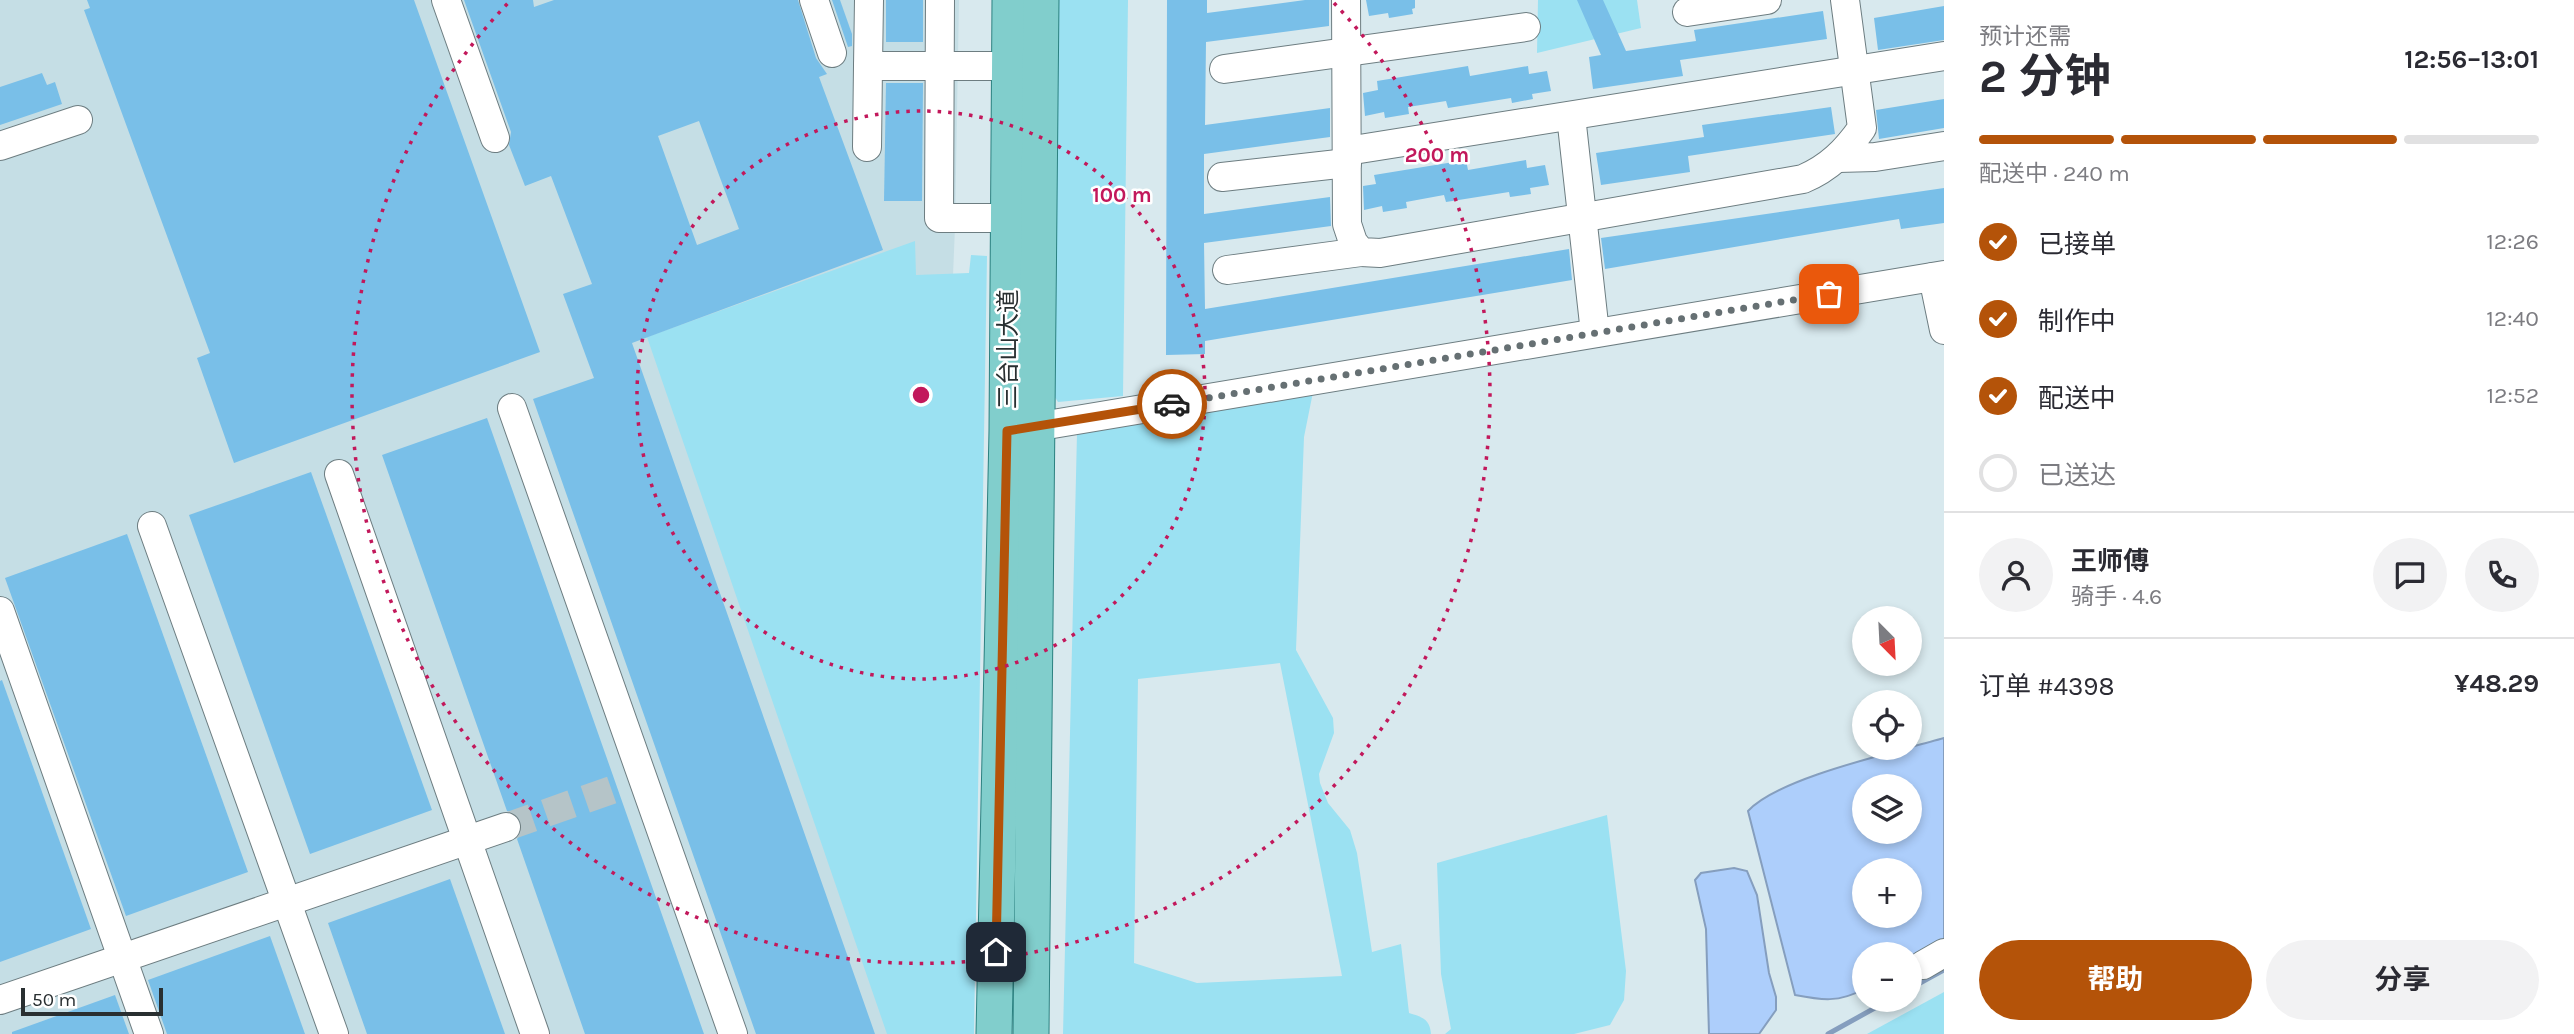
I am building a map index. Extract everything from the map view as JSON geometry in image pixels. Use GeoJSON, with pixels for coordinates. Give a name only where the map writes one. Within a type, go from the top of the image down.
{"type":"FeatureCollection","features":[{"type":"Feature","properties":{"kind":"main road","name":"三台山大道"},"geometry":{"type":"LineString","coordinates":[[1010,0],[1025,66],[1022,429],[1031,1034]]}},
{"type":"Feature","properties":{"kind":"main road","name":"三台山大道"},"geometry":{"type":"LineString","coordinates":[[1025,66],[1041,0]]}},
{"type":"Feature","properties":{"kind":"main road","name":"三台山大道"},"geometry":{"type":"LineString","coordinates":[[994,1034],[1022,429]]}},
{"type":"Feature","properties":{"kind":"street"},"geometry":{"type":"LineString","coordinates":[[446,0],[495,138]]}},
{"type":"Feature","properties":{"kind":"street"},"geometry":{"type":"LineString","coordinates":[[814,0],[832,52]]}},
{"type":"Feature","properties":{"kind":"street"},"geometry":{"type":"LineString","coordinates":[[867,148],[869,0]]}},
{"type":"Feature","properties":{"kind":"street"},"geometry":{"type":"LineString","coordinates":[[940,0],[939,218],[1024,218]]}},
{"type":"Feature","properties":{"kind":"street"},"geometry":{"type":"LineString","coordinates":[[1346,0],[1347,224],[1353,242],[1362,252]]}},
{"type":"Feature","properties":{"kind":"street"},"geometry":{"type":"LineString","coordinates":[[1687,12],[1767,0]]}},
{"type":"Feature","properties":{"kind":"street"},"geometry":{"type":"LineString","coordinates":[[1227,270],[1362,252],[1381,253],[1803,179],[1838,158],[1862,128],[1845,0]]}},
{"type":"Feature","properties":{"kind":"street"},"geometry":{"type":"LineString","coordinates":[[1224,69],[1526,27]]}},
{"type":"Feature","properties":{"kind":"street"},"geometry":{"type":"LineString","coordinates":[[1222,177],[1571,116],[1944,56]]}},
{"type":"Feature","properties":{"kind":"street"},"geometry":{"type":"LineString","coordinates":[[868,66],[1025,66]]}},
{"type":"Feature","properties":{"kind":"street"},"geometry":{"type":"LineString","coordinates":[[1571,116],[1595,333]]}},
{"type":"Feature","properties":{"kind":"street"},"geometry":{"type":"LineString","coordinates":[[0,146],[78,120]]}},
{"type":"Feature","properties":{"kind":"street"},"geometry":{"type":"LineString","coordinates":[[1838,158],[1875,157],[1944,146]]}},
{"type":"Feature","properties":{"kind":"street"},"geometry":{"type":"LineString","coordinates":[[1022,429],[1939,276],[1944,330]]}},
{"type":"Feature","properties":{"kind":"street"},"geometry":{"type":"LineString","coordinates":[[512,408],[631,783],[733,1034]]}},
{"type":"Feature","properties":{"kind":"street"},"geometry":{"type":"LineString","coordinates":[[338,474],[535,1034]]}},
{"type":"Feature","properties":{"kind":"street"},"geometry":{"type":"LineString","coordinates":[[152,526],[334,1034]]}},
{"type":"Feature","properties":{"kind":"street"},"geometry":{"type":"LineString","coordinates":[[0,611],[149,1034]]}},
{"type":"Feature","properties":{"kind":"street"},"geometry":{"type":"LineString","coordinates":[[0,1000],[506,827]]}},
{"type":"Feature","properties":{"kind":"shaded area"},"geometry":{"type":"Polygon","coordinates":[[[0,0],[959,0],[955,227],[922,1034],[0,1034],[0,0]]]}},
{"type":"Feature","properties":{"kind":"shaded area"},"geometry":{"type":"Polygon","coordinates":[[[1052,0],[1128,0],[1123,396],[1058,402],[1051,391],[1052,0]]]}},
{"type":"Feature","properties":{"kind":"shaded area"},"geometry":{"type":"Polygon","coordinates":[[[1538,0],[1637,0],[1641,28],[1537,53],[1538,0]]]}},
{"type":"Feature","properties":{"kind":"shaded area"},"geometry":{"type":"Polygon","coordinates":[[[915,241],[916,275],[969,273],[971,255],[987,256],[974,1034],[887,1034],[647,337],[915,241]]]}},
{"type":"Feature","properties":{"kind":"shaded area"},"geometry":{"type":"Polygon","coordinates":[[[1313,392],[1304,437],[1296,650],[1333,718],[1334,733],[1319,774],[1320,783],[1328,803],[1350,830],[1357,853],[1372,952],[1401,944],[1409,1013],[1424,1019],[1431,1034],[1063,1034],[1077,433],[1147,423],[1313,392]],[[1280,663],[1138,679],[1134,963],[1197,983],[1342,976],[1280,663]]]}},
{"type":"Feature","properties":{"kind":"shaded area"},"geometry":{"type":"Polygon","coordinates":[[[1944,738],[1944,945],[1922,957],[1922,942],[1852,942],[1852,994],[1822,999],[1795,995],[1748,811],[1785,787],[1863,760],[1922,760],[1922,744],[1944,738]]]}},
{"type":"Feature","properties":{"kind":"shaded area"},"geometry":{"type":"Polygon","coordinates":[[[1607,815],[1626,971],[1624,1000],[1610,1025],[1574,1034],[1445,1034],[1451,1029],[1441,974],[1437,863],[1607,815]]]}},
{"type":"Feature","properties":{"kind":"shaded area"},"geometry":{"type":"Polygon","coordinates":[[[1734,868],[1747,871],[1757,895],[1769,973],[1776,997],[1776,1010],[1759,1034],[1709,1034],[1706,929],[1695,880],[1701,873],[1734,868]]]}},
{"type":"Feature","properties":{"kind":"shaded area"},"geometry":{"type":"Polygon","coordinates":[[[1944,992],[1944,1034],[1867,1034],[1907,1012],[1922,1012],[1922,1004],[1944,992]]]}},
{"type":"Feature","properties":{"kind":"building"},"geometry":{"type":"Polygon","coordinates":[[[87,0],[414,0],[540,352],[234,463],[197,358],[210,353],[84,10],[90,8],[87,0]]]}},
{"type":"Feature","properties":{"kind":"building"},"geometry":{"type":"Polygon","coordinates":[[[464,0],[533,0],[534,7],[554,0],[798,0],[816,58],[827,74],[819,77],[883,250],[632,343],[875,1034],[756,1034],[533,399],[594,378],[563,294],[592,284],[551,176],[525,186],[509,145],[511,132],[464,0]],[[699,121],[658,136],[697,245],[739,229],[699,121]]]}},
{"type":"Feature","properties":{"kind":"building"},"geometry":{"type":"Polygon","coordinates":[[[832,0],[840,0],[852,34],[852,46],[848,47],[832,0]]]}},
{"type":"Feature","properties":{"kind":"building"},"geometry":{"type":"Polygon","coordinates":[[[886,0],[923,0],[923,42],[886,42],[886,0]]]}},
{"type":"Feature","properties":{"kind":"building"},"geometry":{"type":"Polygon","coordinates":[[[1167,0],[1207,0],[1207,13],[1305,0],[1329,0],[1329,26],[1206,42],[1205,125],[1330,108],[1330,137],[1204,154],[1204,214],[1330,197],[1331,226],[1204,243],[1205,309],[1569,249],[1572,280],[1205,341],[1205,354],[1166,355],[1167,0]]]}},
{"type":"Feature","properties":{"kind":"building"},"geometry":{"type":"Polygon","coordinates":[[[1366,0],[1415,0],[1415,8],[1412,9],[1413,14],[1389,18],[1388,13],[1369,16],[1366,0]]]}},
{"type":"Feature","properties":{"kind":"building"},"geometry":{"type":"Polygon","coordinates":[[[1577,0],[1603,0],[1626,51],[1696,41],[1694,30],[1823,11],[1827,39],[1680,60],[1683,76],[1593,89],[1589,57],[1601,55],[1577,0]]]}},
{"type":"Feature","properties":{"kind":"building"},"geometry":{"type":"Polygon","coordinates":[[[1944,6],[1944,40],[1878,50],[1874,18],[1944,6]]]}},
{"type":"Feature","properties":{"kind":"building"},"geometry":{"type":"Polygon","coordinates":[[[1468,66],[1470,76],[1528,66],[1529,74],[1547,71],[1551,91],[1532,94],[1533,99],[1512,103],[1511,98],[1448,108],[1446,101],[1408,107],[1409,114],[1385,118],[1384,112],[1365,116],[1363,93],[1378,90],[1377,81],[1468,66]]]}},
{"type":"Feature","properties":{"kind":"building"},"geometry":{"type":"Polygon","coordinates":[[[42,73],[47,85],[55,82],[62,104],[0,125],[0,87],[42,73]]]}},
{"type":"Feature","properties":{"kind":"building"},"geometry":{"type":"Polygon","coordinates":[[[886,83],[923,83],[922,201],[884,201],[886,83]]]}},
{"type":"Feature","properties":{"kind":"building"},"geometry":{"type":"Polygon","coordinates":[[[1944,99],[1944,128],[1879,139],[1876,110],[1944,99]]]}},
{"type":"Feature","properties":{"kind":"building"},"geometry":{"type":"Polygon","coordinates":[[[1831,107],[1835,134],[1688,156],[1690,172],[1601,185],[1596,153],[1704,137],[1702,125],[1831,107]]]}},
{"type":"Feature","properties":{"kind":"building"},"geometry":{"type":"Polygon","coordinates":[[[1466,160],[1468,170],[1526,160],[1527,168],[1545,165],[1549,185],[1530,188],[1531,194],[1510,197],[1509,192],[1446,202],[1444,195],[1406,202],[1407,208],[1383,212],[1382,206],[1364,210],[1363,186],[1376,184],[1374,175],[1466,160]]]}},
{"type":"Feature","properties":{"kind":"building"},"geometry":{"type":"Polygon","coordinates":[[[1944,188],[1944,223],[1901,229],[1899,219],[1605,269],[1601,238],[1944,188]]]}},
{"type":"Feature","properties":{"kind":"building"},"geometry":{"type":"Polygon","coordinates":[[[487,418],[704,1034],[585,1034],[517,839],[522,831],[521,821],[516,814],[507,811],[382,455],[487,418]]]}},
{"type":"Feature","properties":{"kind":"building"},"geometry":{"type":"Polygon","coordinates":[[[311,472],[432,810],[310,854],[189,515],[311,472]]]}},
{"type":"Feature","properties":{"kind":"building"},"geometry":{"type":"Polygon","coordinates":[[[127,534],[248,872],[126,916],[5,578],[127,534]]]}},
{"type":"Feature","properties":{"kind":"building"},"geometry":{"type":"Polygon","coordinates":[[[2,680],[91,929],[0,962],[0,681],[2,680]]]}},
{"type":"Feature","properties":{"kind":"building"},"geometry":{"type":"Polygon","coordinates":[[[450,879],[505,1034],[367,1034],[328,923],[450,879]]]}},
{"type":"Feature","properties":{"kind":"building"},"geometry":{"type":"Polygon","coordinates":[[[270,936],[305,1034],[167,1034],[148,980],[270,936]]]}},
{"type":"Feature","properties":{"kind":"building"},"geometry":{"type":"Polygon","coordinates":[[[115,995],[129,1034],[12,1034],[12,1032],[115,995]]]}},
{"type":"Feature","properties":{"kind":"waterway"},"geometry":{"type":"LineString","coordinates":[[1922,982],[1944,970]]}},
{"type":"Feature","properties":{"kind":"waterway"},"geometry":{"type":"LineString","coordinates":[[1828,1034],[1868,1012]]}},
{"type":"Feature","properties":{"kind":"tunnel"},"geometry":{"type":"LineString","coordinates":[[506,827],[620,787]]}},
{"type":"Feature","properties":{"kind":"way so far"},"geometry":{"type":"LineString","coordinates":[[1172,404],[1829,294]]}},
{"type":"Feature","properties":{"kind":"route"},"geometry":{"type":"LineString","coordinates":[[996,952],[1007,431],[1172,404]]}}]}
